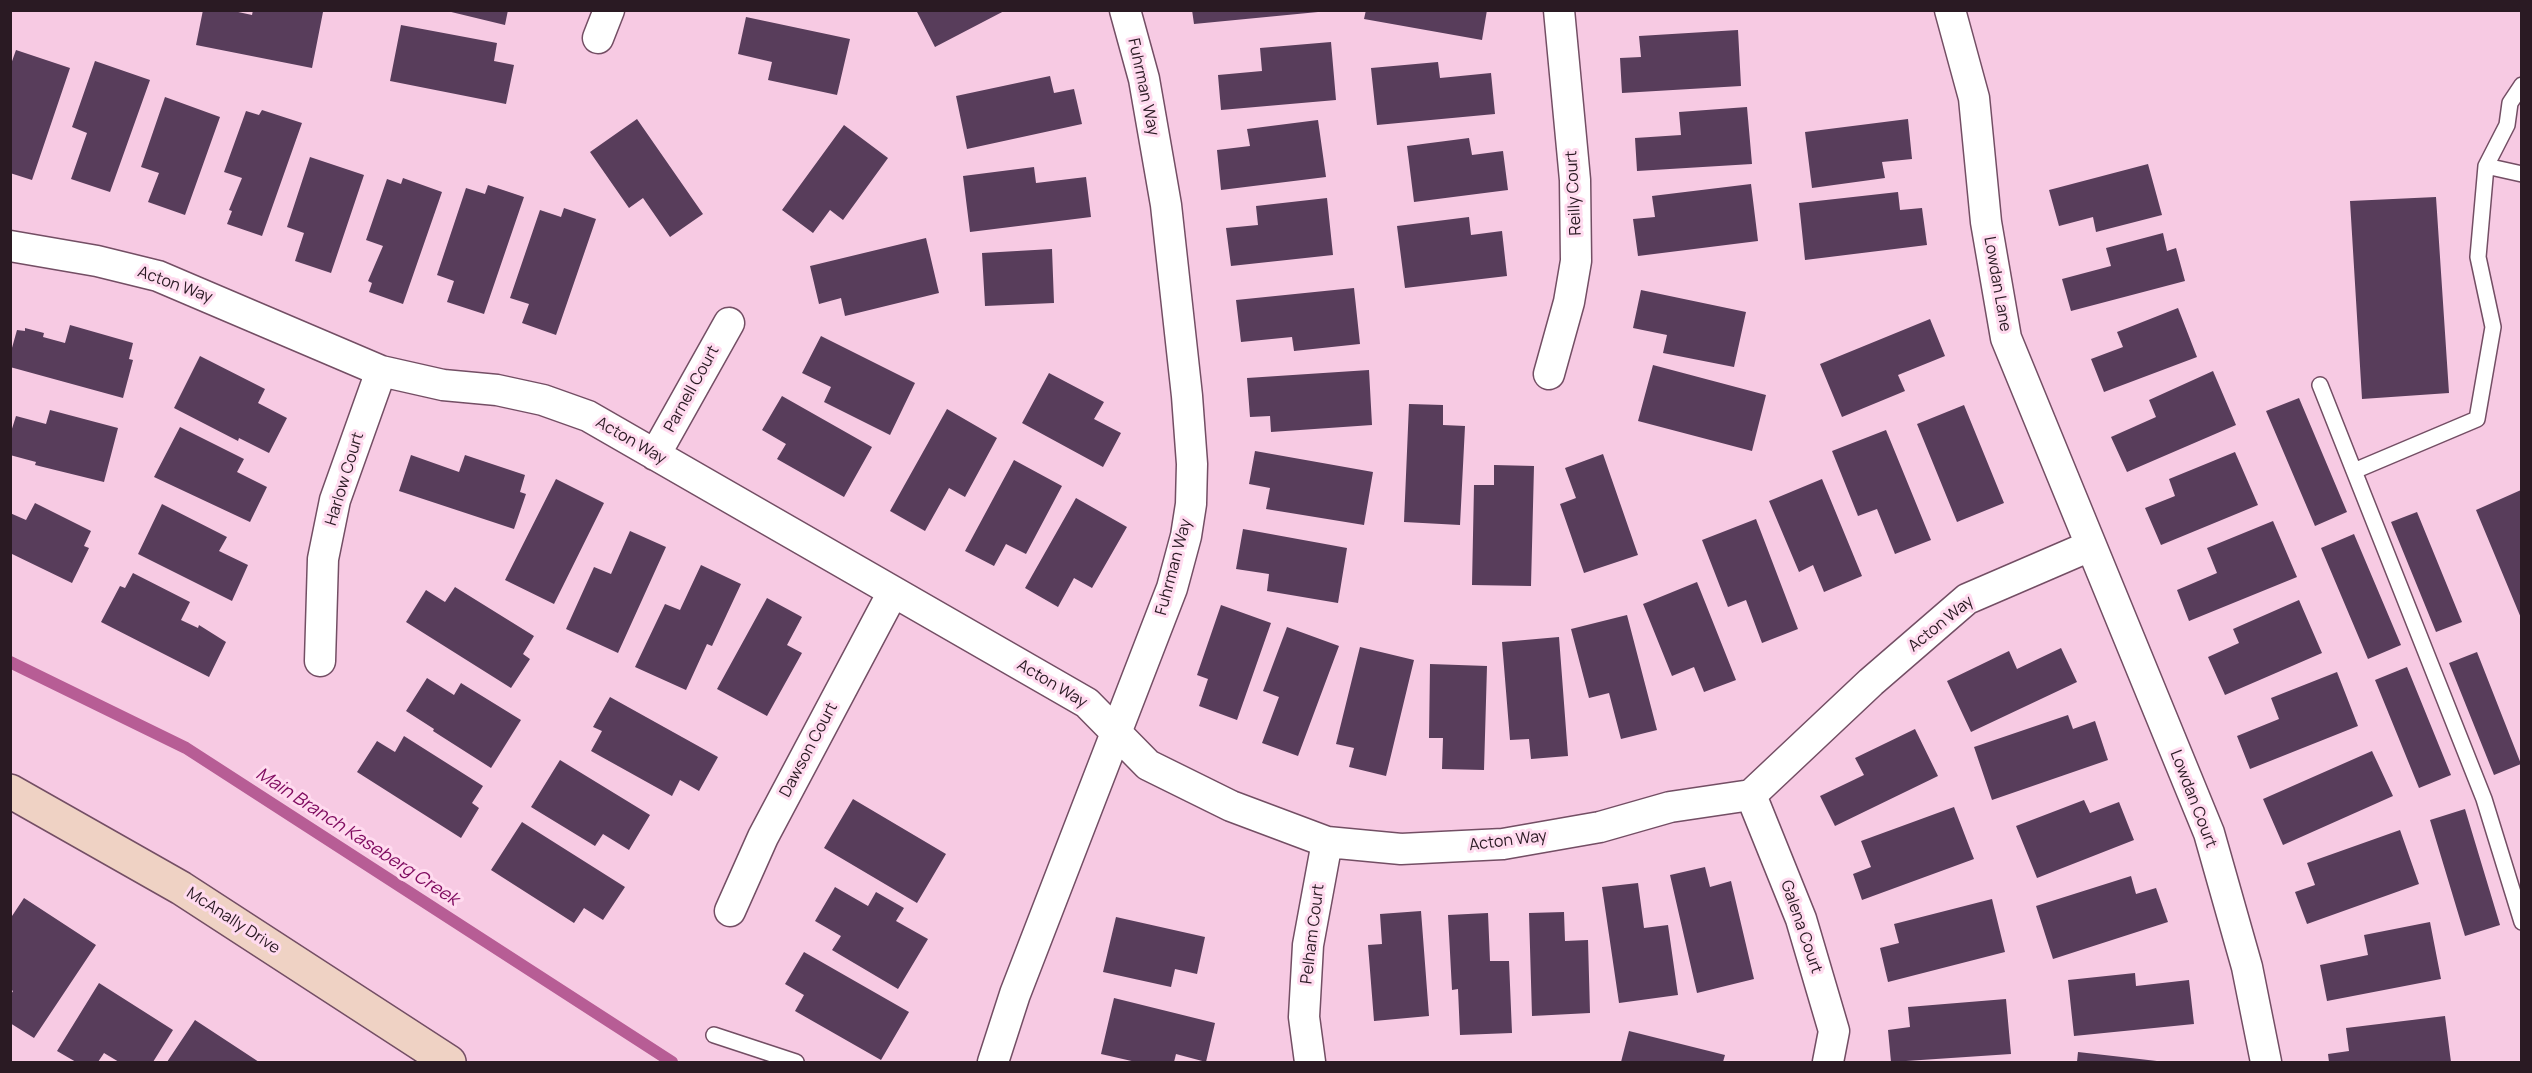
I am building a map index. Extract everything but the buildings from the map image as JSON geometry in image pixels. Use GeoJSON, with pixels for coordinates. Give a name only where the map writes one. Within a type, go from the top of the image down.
{"type":"FeatureCollection","features":[{"type":"Feature","properties":{"kind":"street"},"geometry":{"type":"LineString","coordinates":[[598,38],[609,10]]}},
{"type":"Feature","properties":{"kind":"street","name":"Fuhrman Way"},"geometry":{"type":"LineString","coordinates":[[993,1062],[1015,994],[1172,588],[1186,536],[1192,464],[1166,205],[1144,80],[1125,10]]}},
{"type":"Feature","properties":{"kind":"street","name":"Reilly Court"},"geometry":{"type":"LineString","coordinates":[[1549,374],[1569,302],[1576,241],[1575,180],[1558,10]]}},
{"type":"Feature","properties":{"kind":"street","name":"Lowdan Lane"},"geometry":{"type":"LineString","coordinates":[[1950,10],[1974,98],[1986,222],[2006,338],[2090,546]]}},
{"type":"Feature","properties":{"kind":"street","name":"Acton Way"},"geometry":{"type":"LineString","coordinates":[[10,246],[97,261],[158,276],[381,371],[442,386],[498,390],[543,400],[588,416],[1087,703],[1148,765],[1231,806],[1327,842],[1401,849],[1503,844],[1600,827],[1670,807],[1752,795],[1871,682],[1967,599],[2090,546]]}},
{"type":"Feature","properties":{"kind":"street","name":"Parnell Court"},"geometry":{"type":"LineString","coordinates":[[655,455],[729,323]]}},
{"type":"Feature","properties":{"kind":"street","name":"Harlow Court"},"geometry":{"type":"LineString","coordinates":[[320,661],[323,559],[334,500],[381,371]]}},
{"type":"Feature","properties":{"kind":"street","name":"Lowdan Court"},"geometry":{"type":"LineString","coordinates":[[2090,546],[2209,833],[2247,967],[2266,1062]]}},
{"type":"Feature","properties":{"kind":"street","name":"Dawson Court"},"geometry":{"type":"LineString","coordinates":[[730,911],[763,837],[893,592]]}},
{"type":"Feature","properties":{"kind":"street","name":"McAnally Drive"},"geometry":{"type":"LineString","coordinates":[[10,791],[182,888],[449,1062]]}},
{"type":"Feature","properties":{"kind":"street","name":"Galena Court"},"geometry":{"type":"LineString","coordinates":[[1752,795],[1801,918],[1834,1030],[1828,1062]]}},
{"type":"Feature","properties":{"kind":"street","name":"Pelham Court"},"geometry":{"type":"LineString","coordinates":[[1310,1062],[1304,1017],[1308,945],[1327,842]]}},
{"type":"Feature","properties":{"kind":"lane"},"geometry":{"type":"LineString","coordinates":[[2354,471],[2477,419],[2493,327],[2478,257],[2486,166],[2507,125],[2510,103],[2522,85]]}},
{"type":"Feature","properties":{"kind":"lane"},"geometry":{"type":"LineString","coordinates":[[2486,166],[2522,174]]}},
{"type":"Feature","properties":{"kind":"lane"},"geometry":{"type":"LineString","coordinates":[[2320,385],[2484,800],[2522,922]]}},
{"type":"Feature","properties":{"kind":"lane"},"geometry":{"type":"LineString","coordinates":[[714,1035],[796,1062]]}},
{"type":"Feature","properties":{"kind":"waterway","name":"Main Branch Kaseberg Creek"},"geometry":{"type":"LineString","coordinates":[[10,662],[186,748],[672,1062]]}}]}
